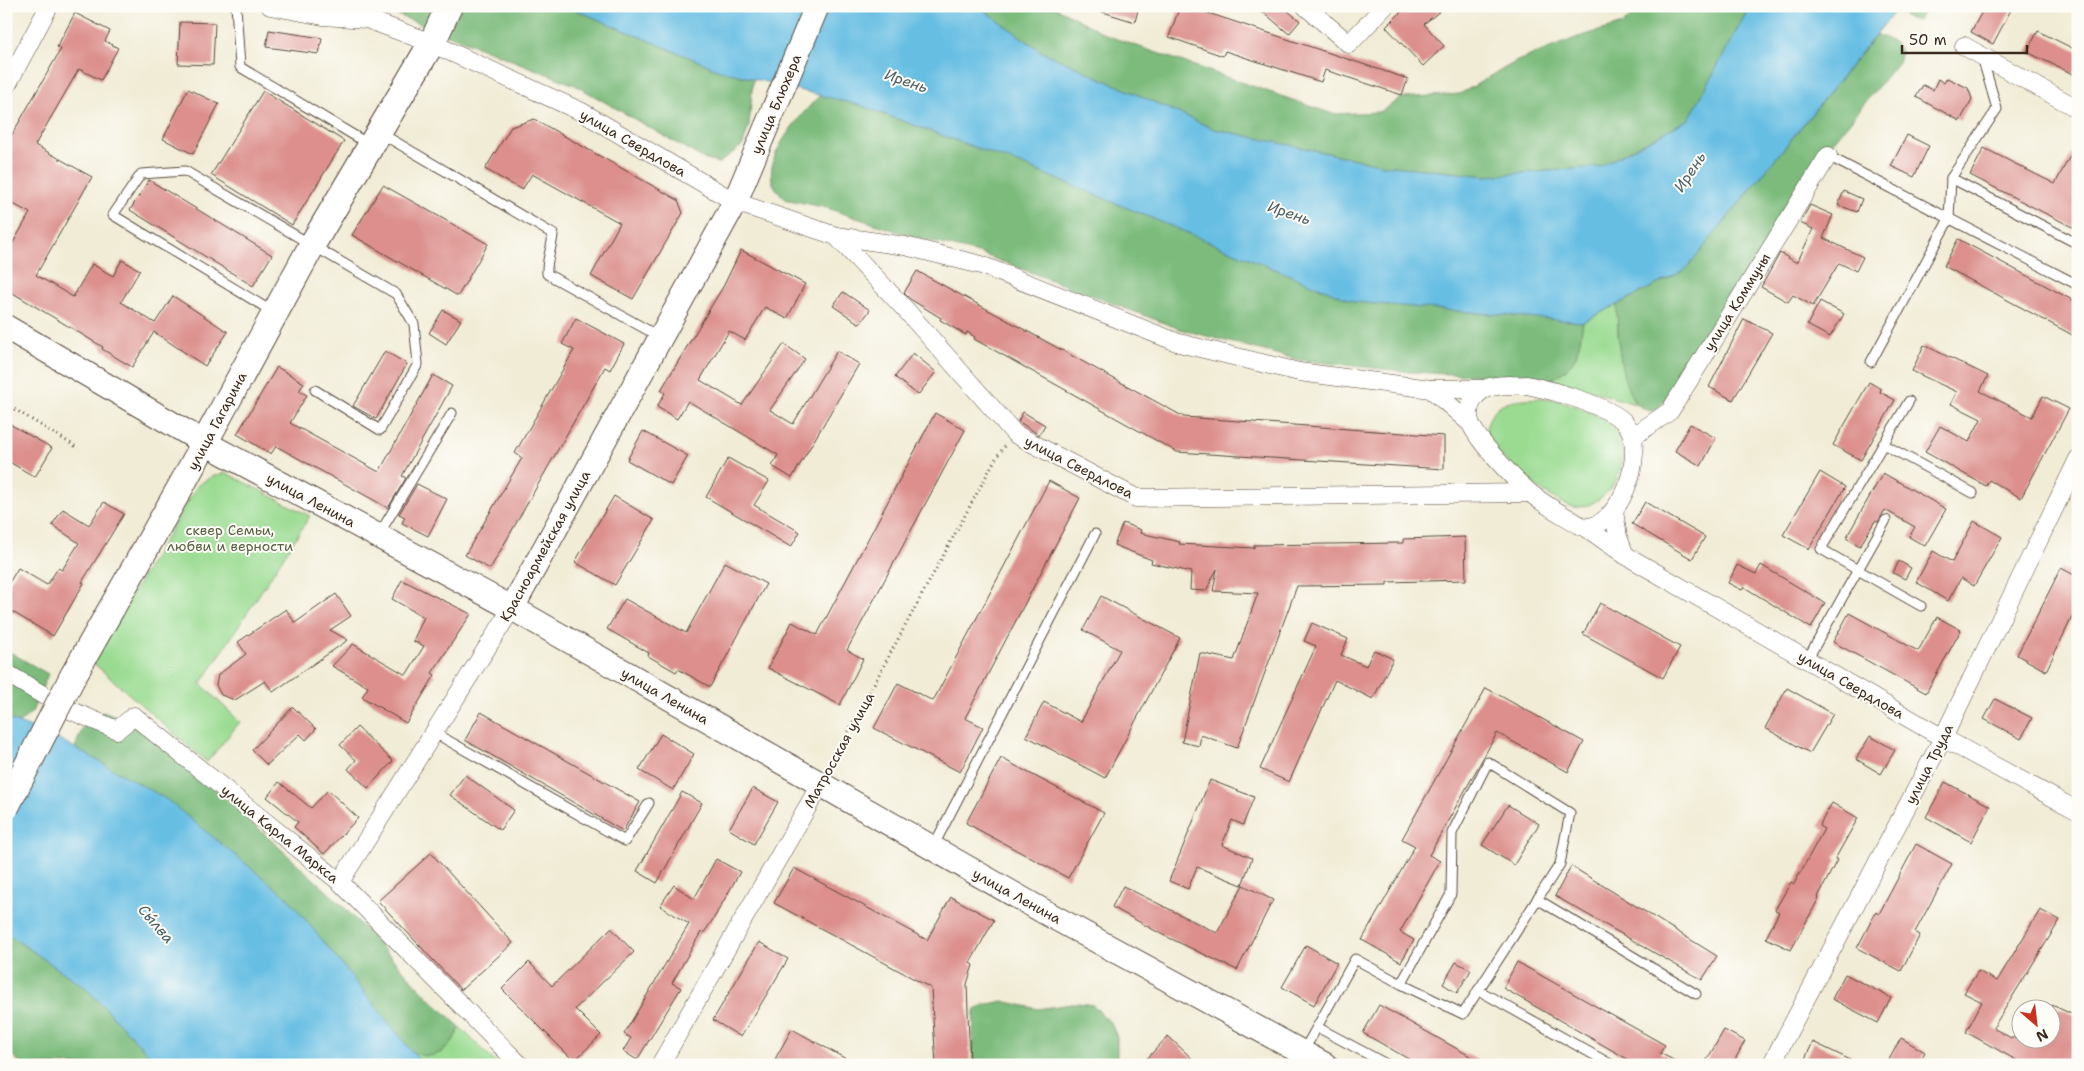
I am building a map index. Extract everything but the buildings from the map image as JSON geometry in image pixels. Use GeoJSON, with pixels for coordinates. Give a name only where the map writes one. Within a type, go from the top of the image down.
{"type":"FeatureCollection","features":[{"type":"Feature","properties":{"kind":"main road","name":"улица Гагарина"},"geometry":{"type":"LineString","coordinates":[[6,807],[73,676],[205,443],[312,245],[432,41],[449,6]]}},
{"type":"Feature","properties":{"kind":"street"},"geometry":{"type":"LineString","coordinates":[[6,86],[49,6]]}},
{"type":"Feature","properties":{"kind":"street","name":"улица Свердлова"},"geometry":{"type":"LineString","coordinates":[[270,6],[323,16],[367,19],[432,41],[582,112],[735,202],[836,236],[905,246],[981,266],[1179,343],[1299,372],[1431,389],[1485,389],[1495,386],[1527,385],[1556,391],[1619,417],[1634,436]]}},
{"type":"Feature","properties":{"kind":"street","name":"улица Блюхера"},"geometry":{"type":"LineString","coordinates":[[735,202],[817,6]]}},
{"type":"Feature","properties":{"kind":"street"},"geometry":{"type":"LineString","coordinates":[[1305,6],[1349,44],[1385,6]]}},
{"type":"Feature","properties":{"kind":"street"},"geometry":{"type":"LineString","coordinates":[[1964,46],[2078,109]]}},
{"type":"Feature","properties":{"kind":"street","name":"улица Коммуны"},"geometry":{"type":"LineString","coordinates":[[1634,436],[1670,411],[1828,156]]}},
{"type":"Feature","properties":{"kind":"street","name":"Красноармейская улица"},"geometry":{"type":"LineString","coordinates":[[340,882],[512,608],[735,202]]}},
{"type":"Feature","properties":{"kind":"street","name":"улица Свердлова"},"geometry":{"type":"LineString","coordinates":[[836,236],[905,309],[1015,434],[1136,498],[1530,493]]}},
{"type":"Feature","properties":{"kind":"street","name":"улица Ленина"},"geometry":{"type":"LineString","coordinates":[[6,327],[205,443],[512,608],[1299,1059],[1325,1065]]}},
{"type":"Feature","properties":{"kind":"street"},"geometry":{"type":"LineString","coordinates":[[1431,389],[1470,423]]}},
{"type":"Feature","properties":{"kind":"street"},"geometry":{"type":"LineString","coordinates":[[1470,423],[1468,413],[1471,403],[1485,389]]}},
{"type":"Feature","properties":{"kind":"street","name":"улица Свердлова"},"geometry":{"type":"LineString","coordinates":[[1470,423],[1493,454],[1530,493],[1585,527],[1625,555],[1943,738],[2078,811]]}},
{"type":"Feature","properties":{"kind":"street"},"geometry":{"type":"LineString","coordinates":[[1585,527],[1601,521],[1614,511],[1630,479],[1636,452],[1634,436]]}},
{"type":"Feature","properties":{"kind":"street","name":"улица Труда"},"geometry":{"type":"LineString","coordinates":[[1771,1065],[1943,738],[2078,459]]}},
{"type":"Feature","properties":{"kind":"street"},"geometry":{"type":"LineString","coordinates":[[1614,511],[1618,536],[1625,555]]}},
{"type":"Feature","properties":{"kind":"street","name":"улица Карла Маркса"},"geometry":{"type":"LineString","coordinates":[[6,674],[65,708],[117,730],[134,716],[340,882],[520,1065]]}},
{"type":"Feature","properties":{"kind":"street","name":"Матросская улица"},"geometry":{"type":"LineString","coordinates":[[660,1065],[820,785]]}},
{"type":"Feature","properties":{"kind":"lane"},"geometry":{"type":"LineString","coordinates":[[236,6],[240,67],[553,234],[552,246],[546,259],[547,274],[661,337]]}},
{"type":"Feature","properties":{"kind":"lane"},"geometry":{"type":"LineString","coordinates":[[1871,362],[1949,219],[1951,178],[1997,109],[1982,57]]}},
{"type":"Feature","properties":{"kind":"lane"},"geometry":{"type":"LineString","coordinates":[[1828,156],[2078,285]]}},
{"type":"Feature","properties":{"kind":"lane"},"geometry":{"type":"LineString","coordinates":[[275,313],[113,215],[141,174],[185,171],[396,294],[414,324],[418,364],[380,430],[315,390]]}},
{"type":"Feature","properties":{"kind":"lane"},"geometry":{"type":"LineString","coordinates":[[1951,178],[2078,244]]}},
{"type":"Feature","properties":{"kind":"lane"},"geometry":{"type":"LineString","coordinates":[[1909,401],[1820,549],[1921,606]]}},
{"type":"Feature","properties":{"kind":"lane"},"geometry":{"type":"LineString","coordinates":[[378,536],[452,414]]}},
{"type":"Feature","properties":{"kind":"lane"},"geometry":{"type":"LineString","coordinates":[[1884,444],[1973,493]]}},
{"type":"Feature","properties":{"kind":"lane"},"geometry":{"type":"LineString","coordinates":[[1807,660],[1886,520]]}},
{"type":"Feature","properties":{"kind":"lane"},"geometry":{"type":"LineString","coordinates":[[932,848],[1094,534]]}},
{"type":"Feature","properties":{"kind":"lane"},"geometry":{"type":"LineString","coordinates":[[433,732],[625,841],[649,803]]}},
{"type":"Feature","properties":{"kind":"lane"},"geometry":{"type":"LineString","coordinates":[[1299,1059],[1355,959],[1401,984],[1462,1014],[1560,864],[1570,813],[1488,762],[1452,833],[1451,894],[1401,984]]}},
{"type":"Feature","properties":{"kind":"lane"},"geometry":{"type":"LineString","coordinates":[[1537,899],[1696,994]]}},
{"type":"Feature","properties":{"kind":"lane"},"geometry":{"type":"LineString","coordinates":[[1478,990],[1612,1065]]}},
{"type":"Feature","properties":{"kind":"lane"},"geometry":{"type":"LineString","coordinates":[[1317,1026],[1388,1065]]}},
{"type":"Feature","properties":{"kind":"path"},"geometry":{"type":"LineString","coordinates":[[6,404],[78,448]]}},
{"type":"Feature","properties":{"kind":"path","name":"Матросская улица"},"geometry":{"type":"LineString","coordinates":[[820,785],[997,456],[1015,434]]}},
{"type":"Feature","properties":{"kind":"green space"},"geometry":{"type":"Polygon","coordinates":[[[375,6],[566,6],[722,71],[753,79],[749,126],[743,145],[719,163],[706,160],[575,85],[375,6]]]}},
{"type":"Feature","properties":{"kind":"green space"},"geometry":{"type":"Polygon","coordinates":[[[978,6],[1053,6],[1111,37],[1333,114],[1380,112],[1401,98],[1460,94],[1517,61],[1578,37],[1623,24],[1642,6],[1750,6],[1689,119],[1599,167],[1486,176],[1383,165],[1214,129],[1042,52],[978,6]]]}},
{"type":"Feature","properties":{"kind":"green space"},"geometry":{"type":"Polygon","coordinates":[[[1902,6],[1928,6],[1918,21],[1906,18],[1901,11],[1902,6]]]}},
{"type":"Feature","properties":{"kind":"green space"},"geometry":{"type":"Polygon","coordinates":[[[1877,34],[1895,43],[1901,52],[1898,62],[1826,151],[1673,391],[1655,411],[1642,408],[1633,399],[1622,368],[1619,350],[1617,305],[1685,270],[1877,34]]]}},
{"type":"Feature","properties":{"kind":"green space"},"geometry":{"type":"Polygon","coordinates":[[[820,95],[859,105],[1023,165],[1355,302],[1583,322],[1576,355],[1568,368],[1552,379],[1412,372],[1299,360],[1180,329],[982,254],[911,236],[827,208],[785,199],[775,188],[772,180],[774,158],[795,123],[820,95]]]}},
{"type":"Feature","properties":{"kind":"green space"},"geometry":{"type":"Polygon","coordinates":[[[1617,305],[1620,355],[1635,404],[1552,379],[1568,368],[1576,355],[1583,322],[1617,305]]]}},
{"type":"Feature","properties":{"kind":"green space"},"geometry":{"type":"Polygon","coordinates":[[[1542,398],[1564,402],[1603,419],[1611,425],[1620,438],[1623,456],[1617,479],[1606,493],[1591,504],[1573,507],[1551,497],[1522,475],[1497,451],[1489,440],[1486,431],[1487,425],[1498,407],[1513,400],[1542,398]]]}},
{"type":"Feature","properties":{"kind":"green space","name":"сквер Семьи, любви и верности"},"geometry":{"type":"Polygon","coordinates":[[[226,473],[310,516],[201,684],[240,722],[207,762],[91,661],[198,485],[211,477],[226,473]]]}},
{"type":"Feature","properties":{"kind":"green space"},"geometry":{"type":"Polygon","coordinates":[[[6,650],[48,674],[32,712],[19,723],[6,718],[6,650]]]}},
{"type":"Feature","properties":{"kind":"green space"},"geometry":{"type":"Polygon","coordinates":[[[104,712],[123,718],[212,786],[341,904],[433,1002],[460,1027],[448,1047],[430,1056],[422,1056],[412,1052],[397,1035],[75,748],[82,730],[88,721],[92,717],[104,712]]]}},
{"type":"Feature","properties":{"kind":"green space"},"geometry":{"type":"Polygon","coordinates":[[[6,933],[86,988],[159,1065],[23,1065],[6,1050],[6,933]]]}},
{"type":"Feature","properties":{"kind":"green space"},"geometry":{"type":"Polygon","coordinates":[[[1003,1001],[1038,1009],[1078,1003],[1093,1005],[1111,1023],[1117,1037],[1117,1065],[972,1065],[974,1011],[984,1005],[1003,1001]]]}},
{"type":"Feature","properties":{"kind":"green space"},"geometry":{"type":"Polygon","coordinates":[[[460,1027],[498,1065],[423,1065],[412,1053],[437,1054],[442,1052],[452,1043],[460,1027]]]}},
{"type":"Feature","properties":{"kind":"water","name":"Ирень"},"geometry":{"type":"Polygon","coordinates":[[[566,6],[978,6],[1042,52],[1214,129],[1383,165],[1486,176],[1599,167],[1689,119],[1750,6],[1899,6],[1685,270],[1583,322],[1355,302],[1023,165],[859,105],[722,71],[566,6]]]}},
{"type":"Feature","properties":{"kind":"water","name":"Сы́лва"},"geometry":{"type":"Polygon","coordinates":[[[6,718],[61,740],[166,799],[288,898],[423,1065],[159,1065],[86,988],[6,933],[6,718]]]}}]}
